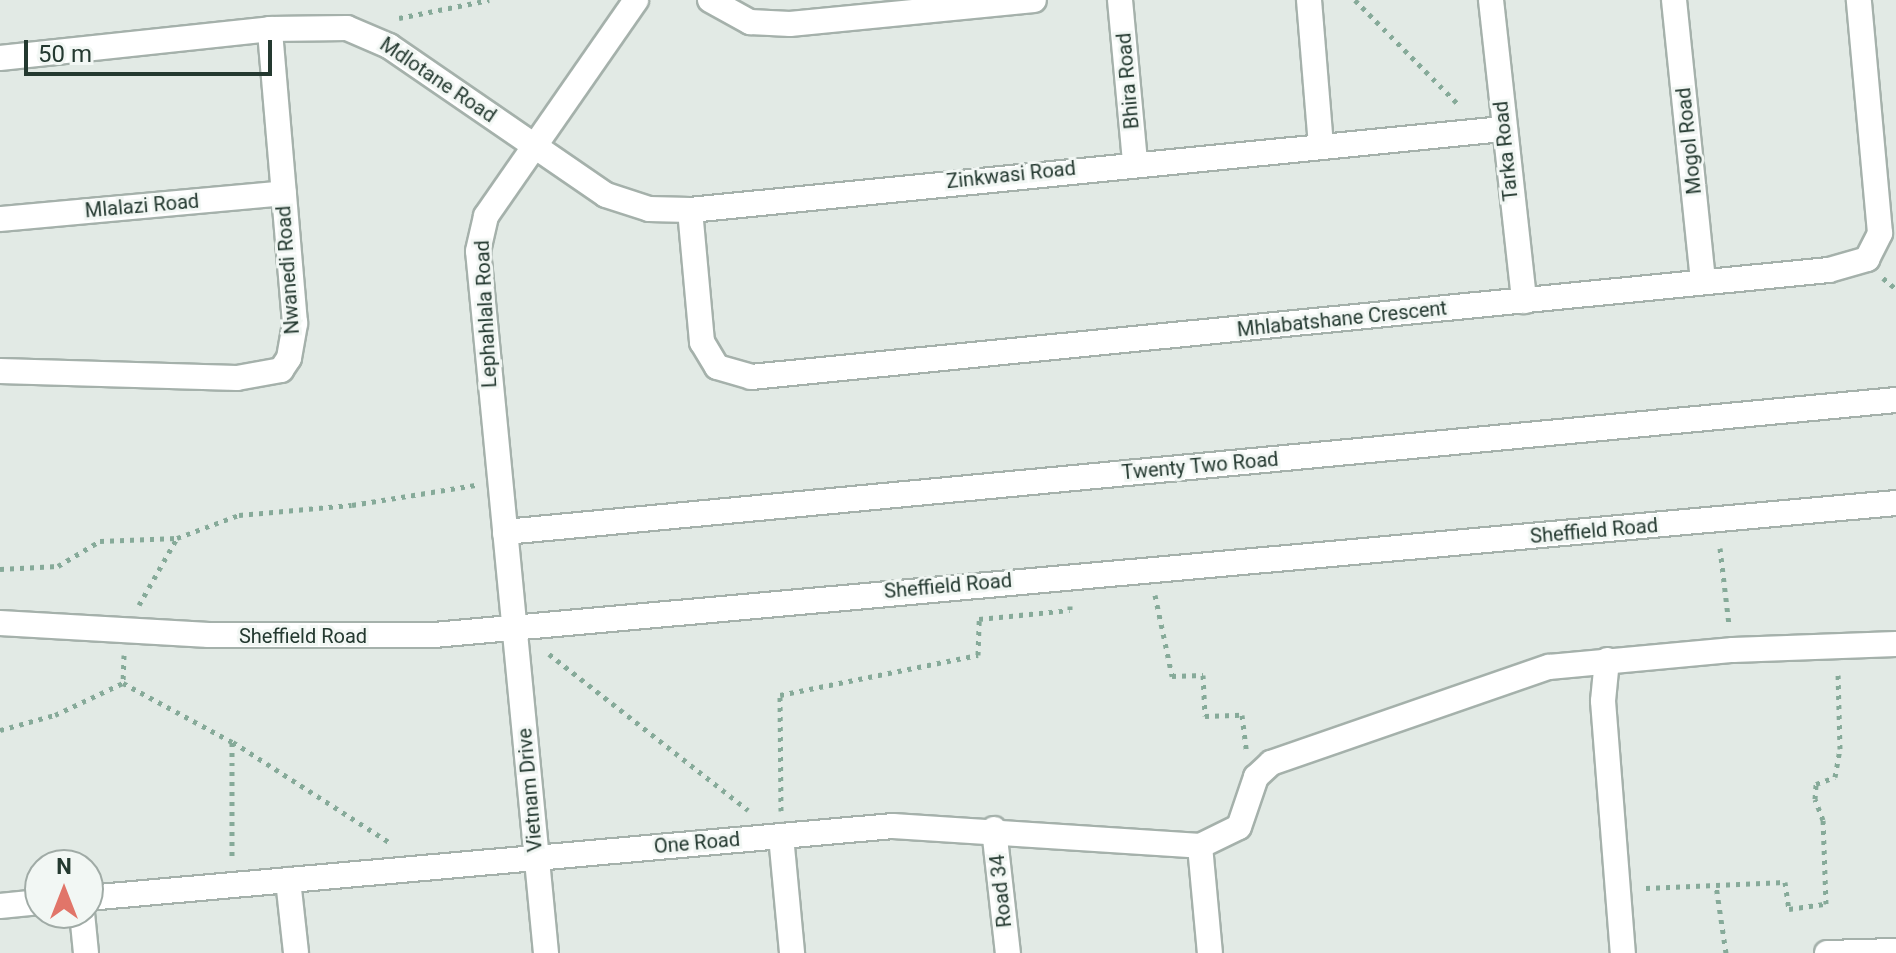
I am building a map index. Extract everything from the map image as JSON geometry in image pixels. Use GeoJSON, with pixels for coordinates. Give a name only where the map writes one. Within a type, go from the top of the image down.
{"type":"FeatureCollection","features":[{"type":"Feature","properties":{"kind":"street","name":"Lephahlala Road"},"geometry":{"type":"LineString","coordinates":[[514,627],[478,251],[486,216],[636,0]]}},
{"type":"Feature","properties":{"kind":"street"},"geometry":{"type":"LineString","coordinates":[[710,0],[750,22],[790,24],[1034,0]]}},
{"type":"Feature","properties":{"kind":"street","name":"Bhira Road"},"geometry":{"type":"LineString","coordinates":[[1120,0],[1135,162]]}},
{"type":"Feature","properties":{"kind":"street"},"geometry":{"type":"LineString","coordinates":[[1309,0],[1321,145]]}},
{"type":"Feature","properties":{"kind":"street","name":"Tarka Road"},"geometry":{"type":"LineString","coordinates":[[1491,0],[1524,301]]}},
{"type":"Feature","properties":{"kind":"street","name":"Mogol Road"},"geometry":{"type":"LineString","coordinates":[[1674,0],[1703,281]]}},
{"type":"Feature","properties":{"kind":"street","name":"Mhlabatshane Crescent"},"geometry":{"type":"LineString","coordinates":[[690,210],[702,342],[717,367],[751,377],[1524,301],[1851,265],[1867,259],[1875,245],[1879,217],[1859,0]]}},
{"type":"Feature","properties":{"kind":"street","name":"Mdlotane Road"},"geometry":{"type":"LineString","coordinates":[[0,58],[270,29],[347,28],[389,46],[535,147]]}},
{"type":"Feature","properties":{"kind":"street","name":"Nwanedi Road"},"geometry":{"type":"LineString","coordinates":[[0,371],[237,378],[281,370],[289,358],[295,323],[270,29]]}},
{"type":"Feature","properties":{"kind":"street","name":"Zinkwasi Road"},"geometry":{"type":"LineString","coordinates":[[535,147],[627,204],[690,210],[1135,162],[1503,129]]}},
{"type":"Feature","properties":{"kind":"street","name":"Mlalazi Road"},"geometry":{"type":"LineString","coordinates":[[0,219],[284,193]]}},
{"type":"Feature","properties":{"kind":"street","name":"Twenty Two Road"},"geometry":{"type":"LineString","coordinates":[[505,532],[1896,400]]}},
{"type":"Feature","properties":{"kind":"street","name":"Sheffield Road"},"geometry":{"type":"LineString","coordinates":[[0,623],[125,630],[357,636],[514,627],[1066,575],[1717,521],[1896,503]]}},
{"type":"Feature","properties":{"kind":"street","name":"Vietnam Drive"},"geometry":{"type":"LineString","coordinates":[[514,627],[546,953]]}},
{"type":"Feature","properties":{"kind":"street"},"geometry":{"type":"LineString","coordinates":[[1210,953],[1200,846],[1239,827],[1256,777],[1271,763],[1524,674],[1607,660],[1733,650],[1896,644]]}},
{"type":"Feature","properties":{"kind":"street"},"geometry":{"type":"LineString","coordinates":[[1607,660],[1603,701],[1614,893],[1623,953]]}},
{"type":"Feature","properties":{"kind":"street","name":"One Road"},"geometry":{"type":"LineString","coordinates":[[104,897],[927,825],[1200,846]]}},
{"type":"Feature","properties":{"kind":"street","name":"Road 34"},"geometry":{"type":"LineString","coordinates":[[994,829],[1008,953]]}},
{"type":"Feature","properties":{"kind":"street"},"geometry":{"type":"LineString","coordinates":[[781,836],[792,953]]}},
{"type":"Feature","properties":{"kind":"street"},"geometry":{"type":"LineString","coordinates":[[288,880],[296,953]]}},
{"type":"Feature","properties":{"kind":"street"},"geometry":{"type":"LineString","coordinates":[[0,906],[24,904]]}},
{"type":"Feature","properties":{"kind":"street"},"geometry":{"type":"LineString","coordinates":[[84,929],[86,953]]}},
{"type":"Feature","properties":{"kind":"street"},"geometry":{"type":"LineString","coordinates":[[1827,953],[1896,951]]}},
{"type":"Feature","properties":{"kind":"path"},"geometry":{"type":"LineString","coordinates":[[347,28],[489,0]]}},
{"type":"Feature","properties":{"kind":"path"},"geometry":{"type":"LineString","coordinates":[[1355,0],[1477,131]]}},
{"type":"Feature","properties":{"kind":"path"},"geometry":{"type":"LineString","coordinates":[[0,569],[58,566],[100,541],[177,538],[239,515],[352,505],[499,481]]}},
{"type":"Feature","properties":{"kind":"path"},"geometry":{"type":"LineString","coordinates":[[1717,521],[1733,650]]}},
{"type":"Feature","properties":{"kind":"path"},"geometry":{"type":"LineString","coordinates":[[123,683],[125,630],[177,538]]}},
{"type":"Feature","properties":{"kind":"path"},"geometry":{"type":"LineString","coordinates":[[1151,568],[1172,676],[1203,675],[1205,716],[1242,715],[1245,748],[1256,777]]}},
{"type":"Feature","properties":{"kind":"path"},"geometry":{"type":"LineString","coordinates":[[781,836],[780,695],[978,655],[979,619],[1070,610],[1066,575]]}},
{"type":"Feature","properties":{"kind":"path"},"geometry":{"type":"LineString","coordinates":[[514,627],[781,836]]}},
{"type":"Feature","properties":{"kind":"path"},"geometry":{"type":"LineString","coordinates":[[1614,893],[1785,882],[1789,909],[1826,904],[1823,820],[1815,799],[1816,784],[1835,777],[1840,749],[1835,646]]}},
{"type":"Feature","properties":{"kind":"path"},"geometry":{"type":"LineString","coordinates":[[0,730],[55,715],[123,683]]}},
{"type":"Feature","properties":{"kind":"path"},"geometry":{"type":"LineString","coordinates":[[123,683],[232,742],[389,841],[396,870]]}},
{"type":"Feature","properties":{"kind":"path"},"geometry":{"type":"LineString","coordinates":[[232,742],[232,857],[288,880]]}},
{"type":"Feature","properties":{"kind":"path"},"geometry":{"type":"LineString","coordinates":[[1716,885],[1726,953]]}}]}
